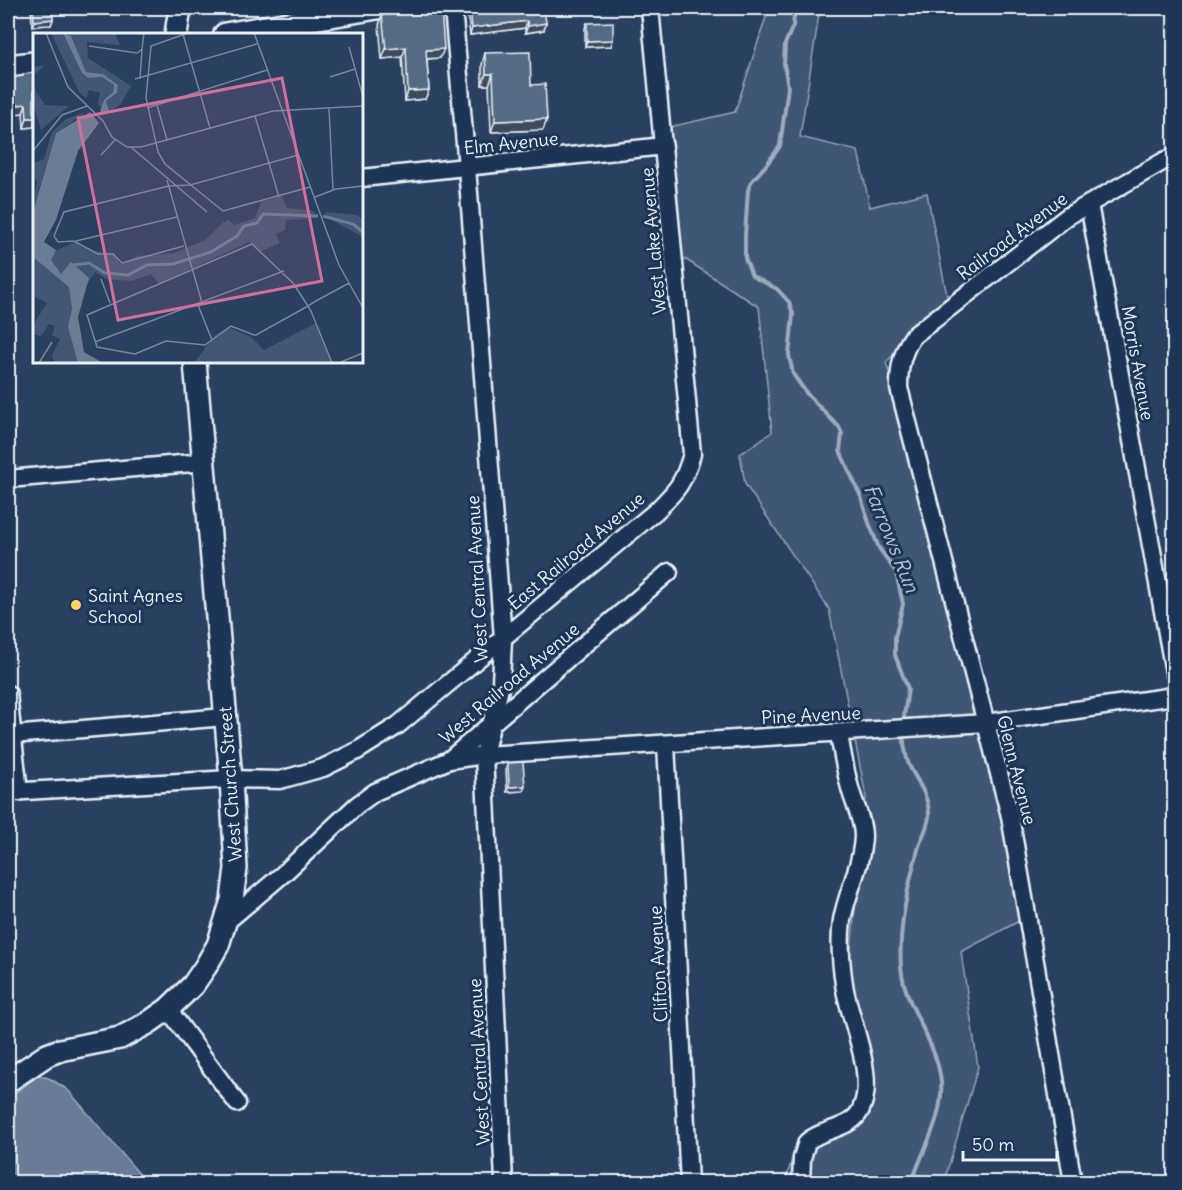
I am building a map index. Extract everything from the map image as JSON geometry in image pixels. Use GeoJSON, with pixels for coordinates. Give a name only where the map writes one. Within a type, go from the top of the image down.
{"type":"FeatureCollection","features":[{"type":"Feature","properties":{"kind":"main road"},"geometry":{"type":"LineString","coordinates":[[176,33],[180,8]]}},
{"type":"Feature","properties":{"kind":"main road"},"geometry":{"type":"LineString","coordinates":[[231,33],[377,8]]}},
{"type":"Feature","properties":{"kind":"main road"},"geometry":{"type":"LineString","coordinates":[[8,66],[33,63]]}},
{"type":"Feature","properties":{"kind":"main road","name":"West Church Street"},"geometry":{"type":"LineString","coordinates":[[8,1081],[47,1055],[60,1050],[112,1041],[130,1034],[168,1009],[193,985],[207,966],[218,945],[232,900],[236,868],[231,779],[195,363]]}},
{"type":"Feature","properties":{"kind":"street","name":"West Central Avenue"},"geometry":{"type":"LineString","coordinates":[[453,8],[503,638],[501,684],[494,722],[484,754],[504,1182]]}},
{"type":"Feature","properties":{"kind":"street","name":"West Lake Avenue"},"geometry":{"type":"LineString","coordinates":[[650,8],[692,454],[687,470]]}},
{"type":"Feature","properties":{"kind":"street","name":"Elm Avenue"},"geometry":{"type":"LineString","coordinates":[[363,178],[664,146]]}},
{"type":"Feature","properties":{"kind":"street","name":"Railroad Avenue"},"geometry":{"type":"LineString","coordinates":[[899,372],[904,349],[913,336],[1068,216],[1174,157]]}},
{"type":"Feature","properties":{"kind":"street","name":"Morris Avenue"},"geometry":{"type":"LineString","coordinates":[[1089,204],[1174,672]]}},
{"type":"Feature","properties":{"kind":"street","name":"Glenn Avenue"},"geometry":{"type":"LineString","coordinates":[[899,372],[899,388],[1010,816],[1073,1182]]}},
{"type":"Feature","properties":{"kind":"street"},"geometry":{"type":"LineString","coordinates":[[8,479],[204,462]]}},
{"type":"Feature","properties":{"kind":"street","name":"East Railroad Avenue"},"geometry":{"type":"LineString","coordinates":[[13,792],[231,779],[280,780],[323,768],[357,751],[397,726],[656,511],[675,492],[687,470]]}},
{"type":"Feature","properties":{"kind":"street","name":"West Railroad Avenue"},"geometry":{"type":"LineString","coordinates":[[225,923],[283,874],[357,805],[375,792],[449,760],[669,572]]}},
{"type":"Feature","properties":{"kind":"street"},"geometry":{"type":"LineString","coordinates":[[8,694],[12,735],[13,792]]}},
{"type":"Feature","properties":{"kind":"street","name":"Pine Avenue"},"geometry":{"type":"LineString","coordinates":[[449,760],[484,754],[839,734],[986,723],[1174,696]]}},
{"type":"Feature","properties":{"kind":"street"},"geometry":{"type":"LineString","coordinates":[[12,735],[225,717]]}},
{"type":"Feature","properties":{"kind":"street"},"geometry":{"type":"LineString","coordinates":[[801,1182],[802,1158],[807,1142],[854,1119],[861,1110],[865,1094],[862,1060],[844,987],[841,938],[842,920],[863,835],[839,734]]}},
{"type":"Feature","properties":{"kind":"street","name":"Clifton Avenue"},"geometry":{"type":"LineString","coordinates":[[666,744],[689,1182]]}},
{"type":"Feature","properties":{"kind":"street"},"geometry":{"type":"LineString","coordinates":[[168,1009],[237,1102]]}},
{"type":"Feature","properties":{"kind":"shaded area"},"geometry":{"type":"Polygon","coordinates":[[[769,8],[820,8],[800,137],[858,151],[870,207],[927,193],[949,306],[886,362],[987,704],[1023,919],[961,952],[978,1067],[944,1182],[785,1182],[798,1139],[870,1114],[845,1010],[866,797],[829,609],[745,484],[740,454],[772,432],[759,307],[674,252],[665,128],[735,112],[769,8]]]}},
{"type":"Feature","properties":{"kind":"shaded area"},"geometry":{"type":"Polygon","coordinates":[[[39,1075],[51,1079],[68,1090],[146,1182],[8,1182],[8,1099],[39,1075]]]}},
{"type":"Feature","properties":{"kind":"building"},"geometry":{"type":"Polygon","coordinates":[[[33,8],[52,8],[53,19],[34,21],[33,8]]]}},
{"type":"Feature","properties":{"kind":"building"},"geometry":{"type":"Polygon","coordinates":[[[441,8],[444,49],[426,50],[429,90],[408,91],[406,47],[386,49],[382,15],[404,13],[403,10],[441,8]]]}},
{"type":"Feature","properties":{"kind":"building"},"geometry":{"type":"Polygon","coordinates":[[[470,8],[544,8],[546,23],[528,26],[527,21],[472,28],[470,8]]]}},
{"type":"Feature","properties":{"kind":"building"},"geometry":{"type":"Polygon","coordinates":[[[613,22],[613,40],[587,41],[587,23],[613,22]]]}},
{"type":"Feature","properties":{"kind":"building"},"geometry":{"type":"Polygon","coordinates":[[[530,52],[531,85],[545,84],[547,119],[495,121],[493,74],[486,74],[485,53],[530,52]]]}},
{"type":"Feature","properties":{"kind":"building"},"geometry":{"type":"Polygon","coordinates":[[[33,73],[33,118],[27,118],[26,104],[8,106],[8,78],[23,76],[23,74],[33,73]]]}},
{"type":"Feature","properties":{"kind":"building"},"geometry":{"type":"Polygon","coordinates":[[[523,762],[525,786],[509,787],[508,763],[523,762]]]}},
{"type":"Feature","properties":{"kind":"waterway","name":"Farrows Run"},"geometry":{"type":"LineString","coordinates":[[795,8],[793,26],[785,44],[784,64],[788,87],[780,146],[751,182],[748,190],[745,258],[752,276],[777,289],[789,302],[793,314],[789,355],[793,374],[807,394],[839,427],[842,434],[840,451],[861,497],[879,548],[896,572],[903,604],[895,637],[895,655],[908,689],[903,723]]}},
{"type":"Feature","properties":{"kind":"waterway","name":"Farrows Run"},"geometry":{"type":"LineString","coordinates":[[903,734],[909,765],[925,795],[929,815],[915,860],[905,906],[900,952],[901,967],[908,997],[934,1052],[941,1082],[936,1121],[912,1182]]}},
{"type":"Feature","properties":{"kind":"place","name":"Saint Agnes School"},"geometry":{"type":"Point","coordinates":[76,605]}}]}
